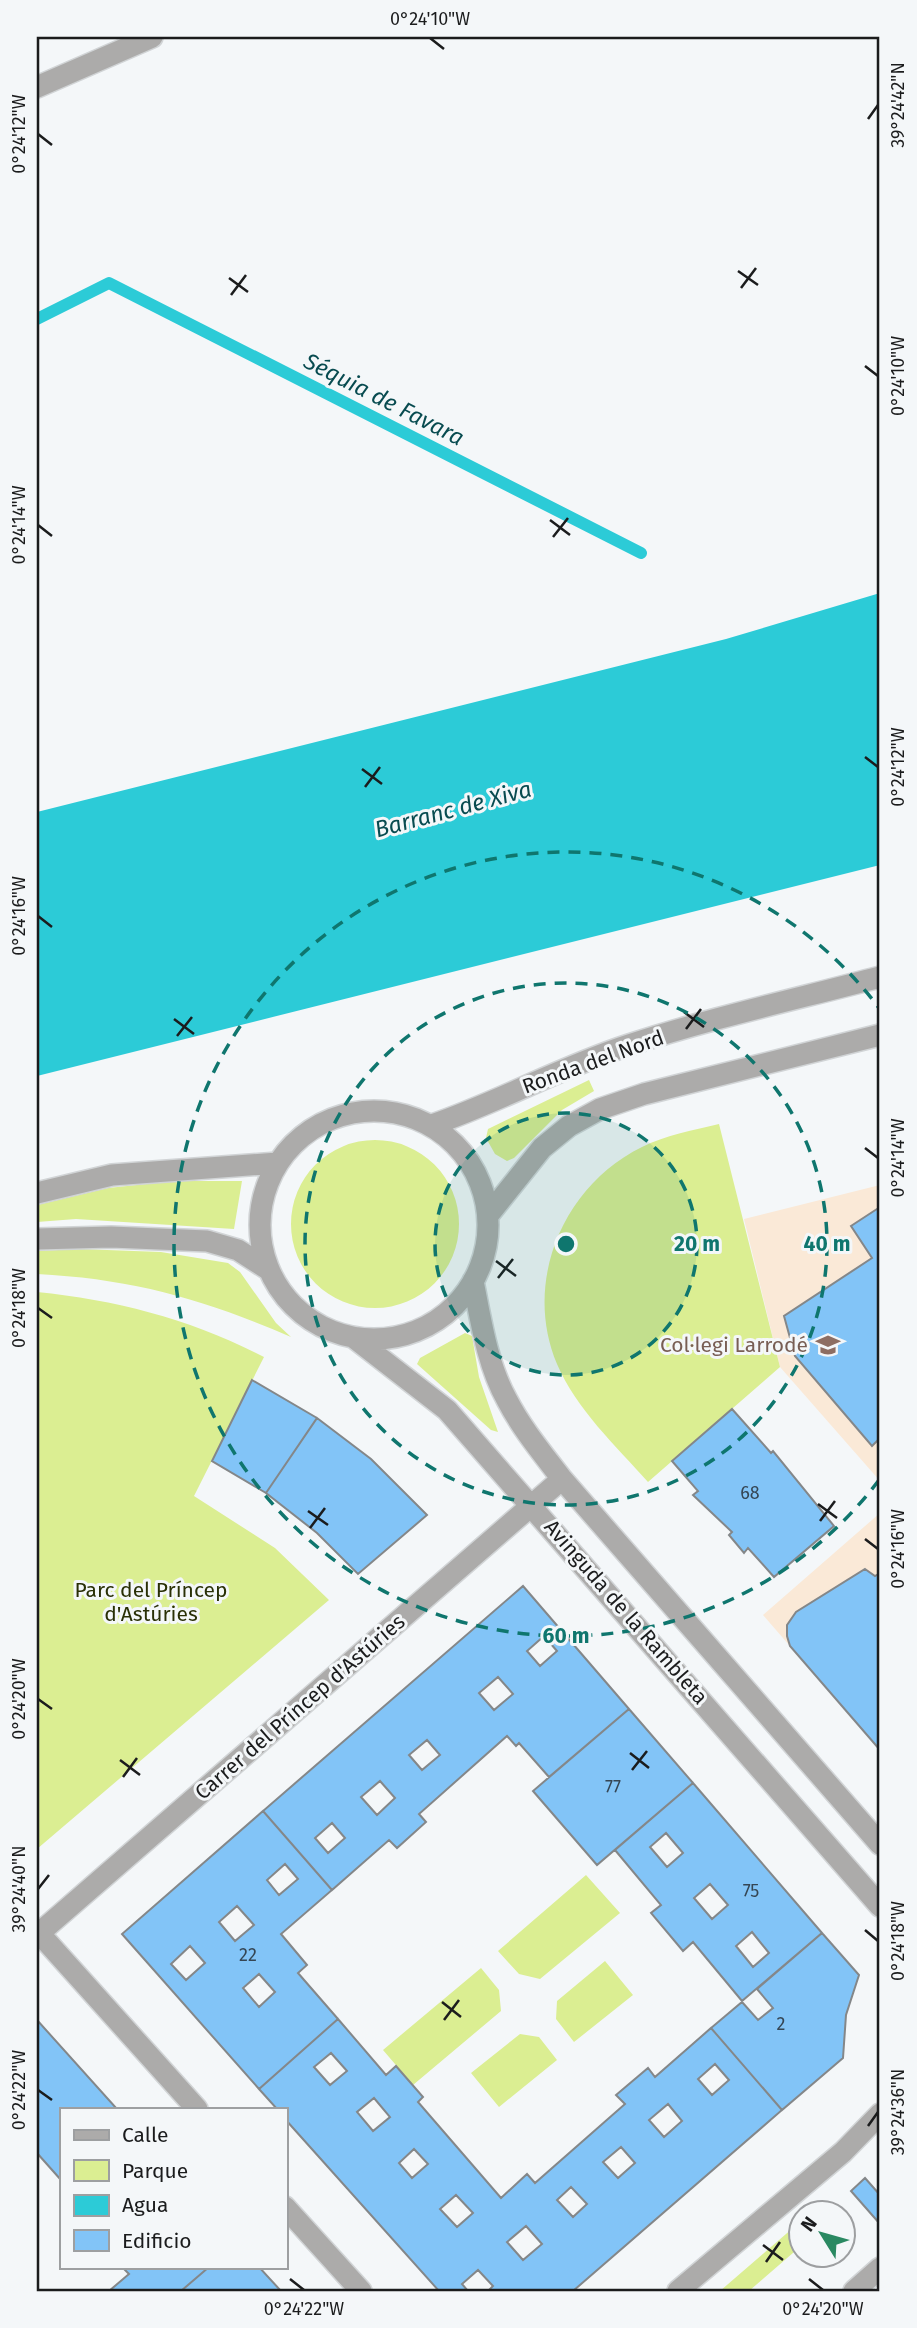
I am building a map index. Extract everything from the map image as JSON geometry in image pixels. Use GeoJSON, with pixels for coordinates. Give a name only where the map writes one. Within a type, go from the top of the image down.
{"type":"FeatureCollection","features":[{"type":"Feature","properties":{"kind":"street"},"geometry":{"type":"LineString","coordinates":[[37,87],[152,37]]}},
{"type":"Feature","properties":{"kind":"street","name":"Ronda del Nord"},"geometry":{"type":"LineString","coordinates":[[432,1125],[470,1112],[564,1068],[631,1044],[880,977]]}},
{"type":"Feature","properties":{"kind":"street"},"geometry":{"type":"LineString","coordinates":[[490,1213],[542,1148],[569,1126],[600,1109],[644,1094],[880,1035]]}},
{"type":"Feature","properties":{"kind":"street"},"geometry":{"type":"LineString","coordinates":[[365,1111],[399,1113],[432,1125],[458,1146],[477,1174],[490,1213],[483,1258],[473,1281],[451,1309],[422,1328],[388,1338],[354,1337],[327,1329],[303,1314],[283,1295],[269,1270],[260,1234],[263,1197],[278,1163],[301,1137],[330,1119],[342,1116],[365,1111]]}},
{"type":"Feature","properties":{"kind":"street"},"geometry":{"type":"LineString","coordinates":[[37,1193],[112,1175],[278,1163]]}},
{"type":"Feature","properties":{"kind":"street"},"geometry":{"type":"LineString","coordinates":[[37,1239],[111,1237],[207,1241],[238,1250],[269,1270]]}},
{"type":"Feature","properties":{"kind":"street","name":"Avinguda de la Rambleta"},"geometry":{"type":"LineString","coordinates":[[473,1281],[491,1362],[505,1398],[527,1434],[562,1479],[880,1843]]}},
{"type":"Feature","properties":{"kind":"street","name":"Avinguda de la Rambleta"},"geometry":{"type":"LineString","coordinates":[[354,1337],[447,1410],[880,1906]]}},
{"type":"Feature","properties":{"kind":"street","name":"Carrer del Príncep d'Astúries"},"geometry":{"type":"LineString","coordinates":[[38,1934],[562,1479]]}},
{"type":"Feature","properties":{"kind":"street"},"geometry":{"type":"LineString","coordinates":[[38,1934],[196,2108]]}},
{"type":"Feature","properties":{"kind":"street"},"geometry":{"type":"LineString","coordinates":[[678,2291],[843,2152],[880,2114]]}},
{"type":"Feature","properties":{"kind":"street"},"geometry":{"type":"LineString","coordinates":[[287,2209],[361,2291]]}},
{"type":"Feature","properties":{"kind":"street"},"geometry":{"type":"LineString","coordinates":[[854,2291],[880,2268]]}},
{"type":"Feature","properties":{"kind":"shaded area","name":"Col·legi Larrodé"},"geometry":{"type":"Polygon","coordinates":[[[880,1185],[880,1481],[780,1367],[744,1219],[880,1185]]]}},
{"type":"Feature","properties":{"kind":"shaded area"},"geometry":{"type":"Polygon","coordinates":[[[880,1513],[880,1750],[763,1615],[880,1513]]]}},
{"type":"Feature","properties":{"kind":"green space"},"geometry":{"type":"Polygon","coordinates":[[[589,1080],[594,1091],[562,1110],[514,1158],[507,1161],[495,1154],[486,1138],[488,1129],[589,1080]]]}},
{"type":"Feature","properties":{"kind":"green space"},"geometry":{"type":"Polygon","coordinates":[[[719,1124],[780,1367],[648,1482],[586,1412],[557,1364],[547,1332],[545,1300],[548,1269],[557,1239],[572,1210],[591,1185],[615,1164],[661,1139],[719,1124]]]}},
{"type":"Feature","properties":{"kind":"green space"},"geometry":{"type":"Polygon","coordinates":[[[375,1140],[407,1146],[435,1164],[453,1192],[459,1224],[453,1256],[435,1284],[407,1302],[375,1308],[343,1302],[315,1284],[297,1256],[291,1224],[297,1192],[315,1164],[343,1146],[375,1140]]]}},
{"type":"Feature","properties":{"kind":"green space"},"geometry":{"type":"Polygon","coordinates":[[[175,1181],[242,1181],[234,1229],[76,1219],[37,1222],[37,1205],[108,1188],[175,1181]]]}},
{"type":"Feature","properties":{"kind":"green space"},"geometry":{"type":"Polygon","coordinates":[[[80,1249],[161,1252],[228,1263],[240,1272],[276,1323],[291,1337],[228,1312],[167,1293],[105,1281],[37,1274],[37,1251],[80,1249]]]}},
{"type":"Feature","properties":{"kind":"green space","name":"Parc del Príncep d'Astúries"},"geometry":{"type":"Polygon","coordinates":[[[37,1292],[125,1306],[182,1322],[264,1357],[194,1496],[275,1548],[329,1600],[37,1849],[37,1292]]]}},
{"type":"Feature","properties":{"kind":"green space"},"geometry":{"type":"Polygon","coordinates":[[[465,1333],[472,1336],[479,1377],[498,1432],[491,1430],[417,1364],[420,1358],[465,1333]]]}},
{"type":"Feature","properties":{"kind":"green space"},"geometry":{"type":"Polygon","coordinates":[[[586,1875],[620,1913],[540,1979],[519,1974],[498,1951],[586,1875]]]}},
{"type":"Feature","properties":{"kind":"green space"},"geometry":{"type":"Polygon","coordinates":[[[605,1961],[633,1995],[574,2042],[556,2019],[557,2001],[605,1961]]]}},
{"type":"Feature","properties":{"kind":"green space"},"geometry":{"type":"Polygon","coordinates":[[[481,1968],[499,1990],[501,2011],[413,2085],[383,2050],[481,1968]]]}},
{"type":"Feature","properties":{"kind":"green space"},"geometry":{"type":"Polygon","coordinates":[[[520,2034],[539,2037],[557,2060],[499,2107],[471,2073],[520,2034]]]}},
{"type":"Feature","properties":{"kind":"green space"},"geometry":{"type":"Polygon","coordinates":[[[788,2232],[788,2257],[749,2291],[720,2291],[788,2232]]]}},
{"type":"Feature","properties":{"kind":"water","name":"Barranc de Xiva"},"geometry":{"type":"Polygon","coordinates":[[[880,593],[880,865],[37,1076],[37,812],[726,639],[880,593]]]}},
{"type":"Feature","properties":{"kind":"building"},"geometry":{"type":"Polygon","coordinates":[[[880,1207],[880,1438],[872,1446],[795,1356],[784,1316],[872,1258],[851,1226],[880,1207]]]}},
{"type":"Feature","properties":{"kind":"building"},"geometry":{"type":"Polygon","coordinates":[[[252,1380],[317,1418],[266,1493],[212,1461],[252,1380]]]}},
{"type":"Feature","properties":{"kind":"building"},"geometry":{"type":"Polygon","coordinates":[[[732,1409],[771,1453],[773,1451],[834,1526],[774,1577],[748,1548],[744,1553],[729,1535],[732,1532],[693,1495],[698,1491],[672,1461],[732,1409]]]}},
{"type":"Feature","properties":{"kind":"building"},"geometry":{"type":"Polygon","coordinates":[[[317,1418],[371,1459],[427,1515],[358,1574],[317,1533],[266,1493],[317,1418]]]}},
{"type":"Feature","properties":{"kind":"building"},"geometry":{"type":"Polygon","coordinates":[[[865,1569],[875,1576],[880,1573],[880,1750],[790,1646],[787,1636],[787,1625],[796,1612],[865,1569]]]}},
{"type":"Feature","properties":{"kind":"building"},"geometry":{"type":"Polygon","coordinates":[[[523,1586],[629,1709],[549,1777],[519,1743],[516,1746],[507,1736],[419,1814],[426,1822],[397,1848],[389,1840],[332,1890],[263,1811],[523,1586]],[[544,1636],[527,1651],[540,1666],[557,1651],[544,1636]],[[498,1677],[479,1693],[494,1710],[513,1694],[498,1677]],[[427,1740],[409,1755],[422,1770],[440,1755],[427,1740]],[[380,1781],[361,1797],[377,1815],[395,1798],[380,1781]],[[332,1823],[315,1838],[328,1853],[345,1838],[332,1823]]]}},
{"type":"Feature","properties":{"kind":"building"},"geometry":{"type":"Polygon","coordinates":[[[629,1709],[693,1783],[597,1865],[533,1791],[629,1709]]]}},
{"type":"Feature","properties":{"kind":"building"},"geometry":{"type":"Polygon","coordinates":[[[693,1783],[822,1933],[742,2001],[693,1942],[683,1951],[651,1913],[661,1905],[615,1850],[693,1783]],[[666,1833],[650,1847],[667,1867],[683,1853],[666,1833]],[[710,1884],[694,1898],[712,1919],[728,1905],[710,1884]],[[752,1932],[736,1946],[753,1967],[769,1953],[752,1932]]]}},
{"type":"Feature","properties":{"kind":"building"},"geometry":{"type":"Polygon","coordinates":[[[263,1811],[332,1890],[281,1934],[307,1965],[298,1973],[338,2019],[259,2089],[122,1934],[263,1811]],[[285,1864],[267,1880],[279,1895],[298,1879],[285,1864]],[[237,1906],[219,1922],[235,1941],[254,1925],[237,1906]],[[190,1946],[171,1964],[186,1980],[205,1963],[190,1946]],[[259,1974],[243,1988],[259,2007],[275,1992],[259,1974]]]}},
{"type":"Feature","properties":{"kind":"building"},"geometry":{"type":"Polygon","coordinates":[[[822,1933],[859,1975],[846,2015],[843,2058],[782,2110],[711,2028],[742,2002],[758,2020],[773,2008],[757,1989],[822,1933]]]}},
{"type":"Feature","properties":{"kind":"building"},"geometry":{"type":"Polygon","coordinates":[[[338,2019],[386,2075],[396,2066],[423,2097],[418,2102],[501,2198],[527,2174],[535,2183],[625,2104],[616,2095],[648,2068],[655,2077],[711,2028],[782,2110],[573,2291],[488,2291],[493,2286],[478,2270],[462,2284],[468,2291],[439,2291],[287,2121],[287,2108],[276,2108],[259,2089],[338,2019]],[[331,2053],[314,2067],[330,2085],[347,2071],[331,2053]],[[715,2064],[698,2079],[712,2095],[729,2080],[715,2064]],[[374,2098],[357,2112],[373,2131],[390,2117],[374,2098]],[[668,2104],[649,2120],[664,2137],[682,2121],[668,2104]],[[621,2147],[603,2162],[618,2178],[635,2163],[621,2147]],[[414,2149],[399,2163],[412,2178],[428,2164],[414,2149]],[[571,2187],[557,2200],[573,2217],[587,2204],[571,2187]],[[456,2195],[440,2209],[457,2227],[473,2213],[456,2195]],[[526,2226],[507,2242],[523,2260],[542,2244],[526,2226]]]}},
{"type":"Feature","properties":{"kind":"building"},"geometry":{"type":"Polygon","coordinates":[[[37,2020],[116,2108],[60,2108],[60,2179],[37,2153],[37,2020]]]}},
{"type":"Feature","properties":{"kind":"building"},"geometry":{"type":"Polygon","coordinates":[[[865,2178],[880,2195],[880,2224],[858,2198],[851,2191],[865,2178]]]}},
{"type":"Feature","properties":{"kind":"building"},"geometry":{"type":"Polygon","coordinates":[[[123,2268],[208,2268],[181,2291],[109,2291],[129,2274],[123,2268]]]}},
{"type":"Feature","properties":{"kind":"building"},"geometry":{"type":"Polygon","coordinates":[[[208,2268],[260,2268],[281,2291],[181,2291],[208,2268]]]}},
{"type":"Feature","properties":{"kind":"waterway","name":"Séquia de Favara"},"geometry":{"type":"LineString","coordinates":[[37,319],[109,283],[641,553]]}},
{"type":"Feature","properties":{"kind":"place","name":"Col·legi Larrodé"},"geometry":{"type":"Point","coordinates":[828,1345]}}]}
